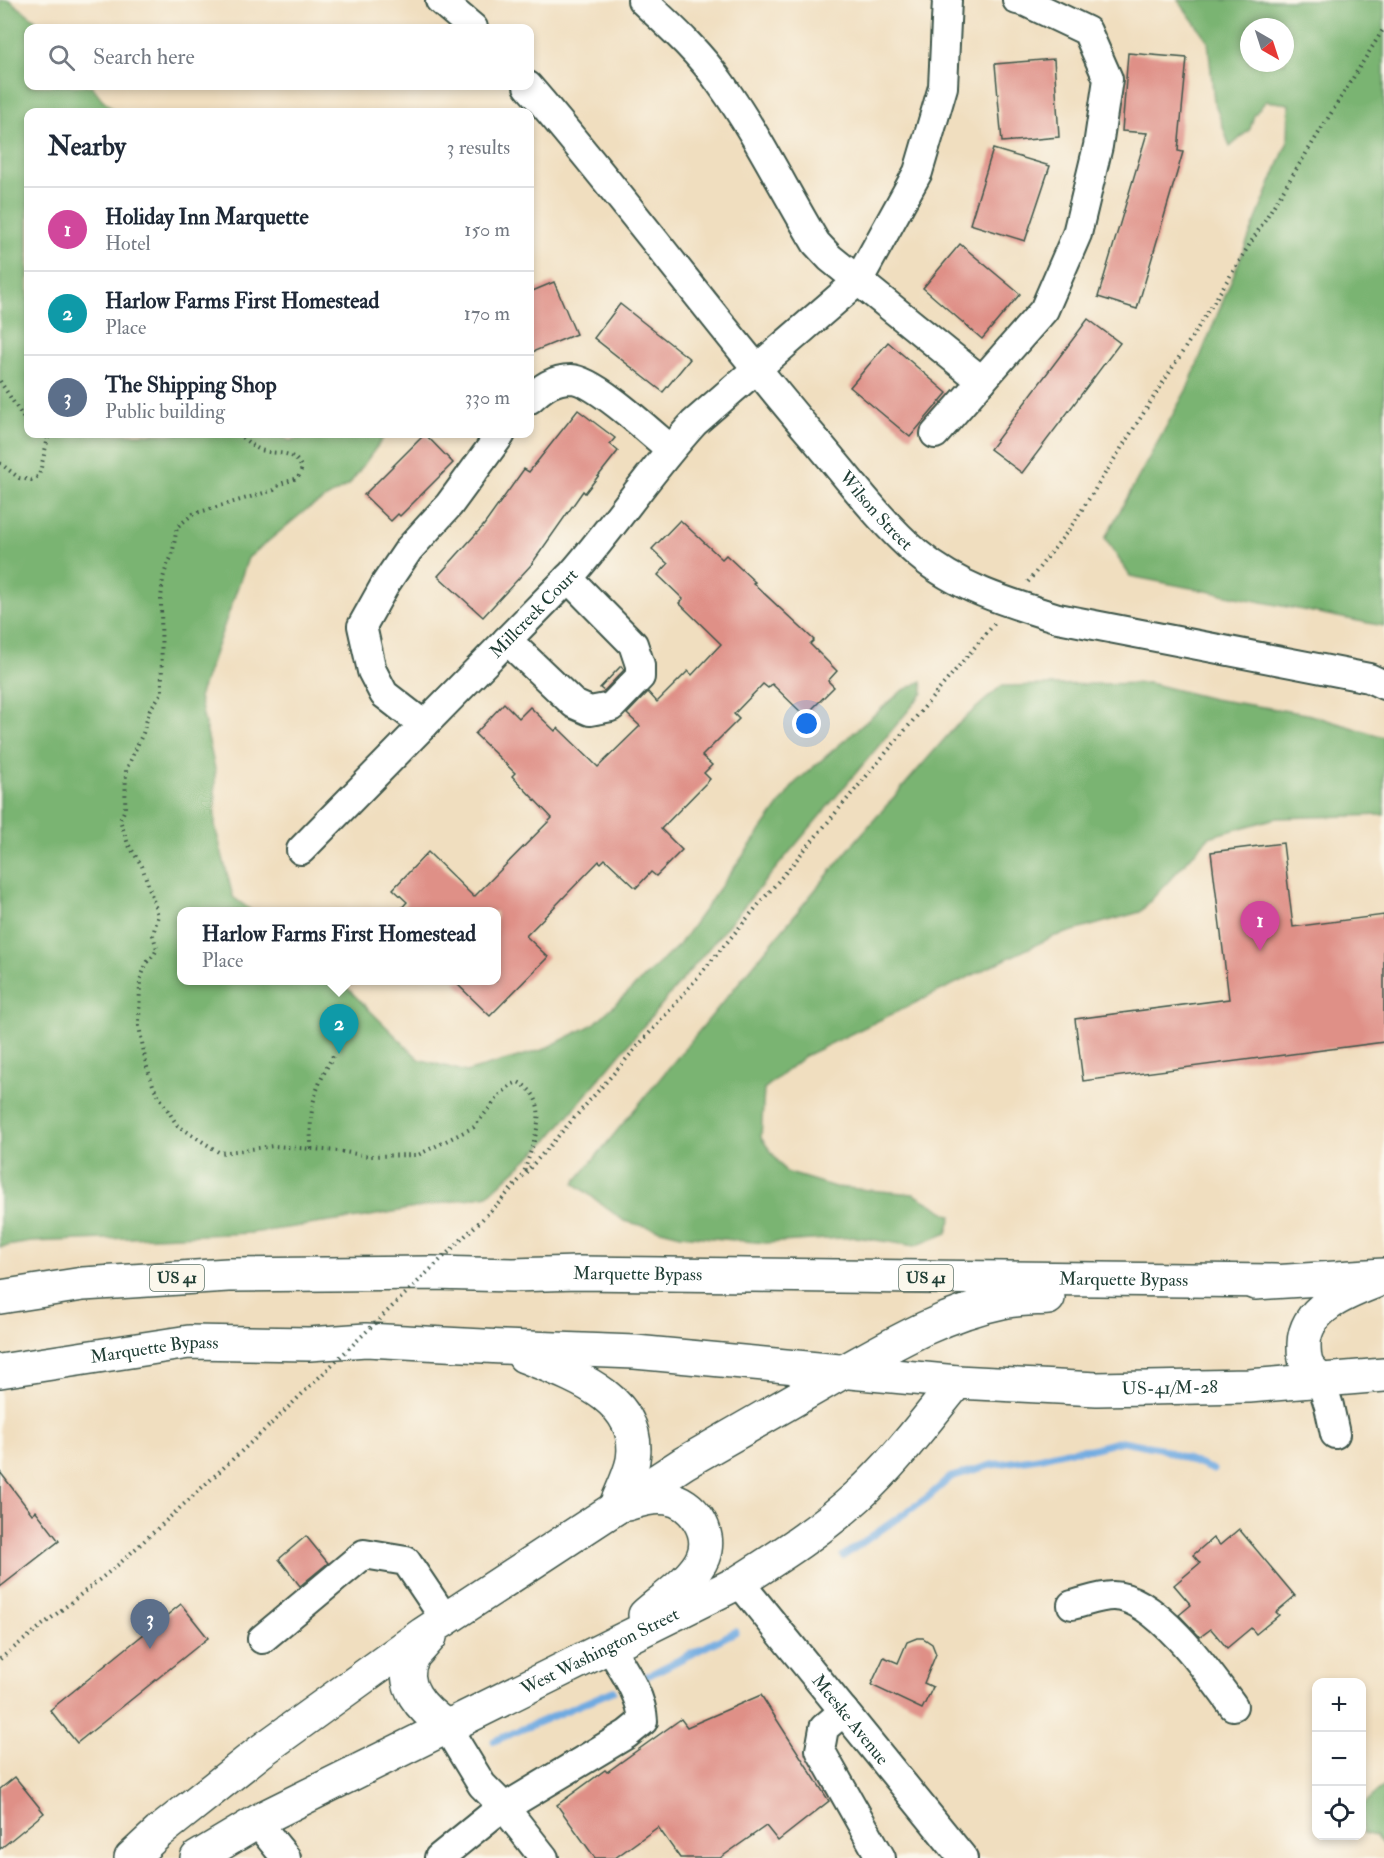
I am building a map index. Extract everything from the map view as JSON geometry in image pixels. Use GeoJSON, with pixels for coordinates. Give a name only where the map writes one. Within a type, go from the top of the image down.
{"type":"FeatureCollection","features":[{"type":"Feature","properties":{"kind":"main road","name":"Marquette Bypass"},"geometry":{"type":"LineString","coordinates":[[0,1297],[83,1284],[228,1275],[578,1273],[1275,1281]]}},
{"type":"Feature","properties":{"kind":"main road","name":"US 41"},"geometry":{"type":"LineString","coordinates":[[1275,1281],[1384,1276]]}},
{"type":"Feature","properties":{"kind":"main road"},"geometry":{"type":"LineString","coordinates":[[1321,1381],[1308,1368],[1304,1355],[1304,1337],[1308,1326],[1330,1303],[1384,1276]]}},
{"type":"Feature","properties":{"kind":"main road"},"geometry":{"type":"LineString","coordinates":[[131,1858],[159,1832],[261,1751],[445,1619],[684,1463],[907,1336],[956,1314],[1004,1302],[1275,1281]]}},
{"type":"Feature","properties":{"kind":"main road","name":"Marquette Bypass"},"geometry":{"type":"LineString","coordinates":[[0,1371],[189,1342],[309,1344],[366,1340],[635,1352],[957,1382]]}},
{"type":"Feature","properties":{"kind":"main road"},"geometry":{"type":"LineString","coordinates":[[503,1347],[575,1376],[592,1385],[619,1408],[633,1435],[634,1448],[628,1478],[615,1508]]}},
{"type":"Feature","properties":{"kind":"main road","name":"US-41/M-28"},"geometry":{"type":"LineString","coordinates":[[957,1382],[1096,1389],[1249,1386],[1384,1375]]}},
{"type":"Feature","properties":{"kind":"main road","name":"West Washington Street"},"geometry":{"type":"LineString","coordinates":[[197,1858],[256,1822],[739,1582],[802,1542],[858,1496],[898,1455],[957,1382]]}},
{"type":"Feature","properties":{"kind":"main road"},"geometry":{"type":"LineString","coordinates":[[609,1646],[695,1570],[703,1558],[706,1546],[704,1534],[694,1512],[670,1498],[654,1497],[615,1508]]}},
{"type":"Feature","properties":{"kind":"main road"},"geometry":{"type":"LineString","coordinates":[[445,1619],[414,1655],[408,1675],[411,1688],[420,1704],[446,1726]]}},
{"type":"Feature","properties":{"kind":"street"},"geometry":{"type":"LineString","coordinates":[[440,0],[468,24]]}},
{"type":"Feature","properties":{"kind":"street"},"geometry":{"type":"LineString","coordinates":[[642,0],[690,45],[721,83],[816,243],[830,258],[982,381]]}},
{"type":"Feature","properties":{"kind":"street"},"geometry":{"type":"LineString","coordinates":[[858,281],[918,172],[943,87],[947,0]]}},
{"type":"Feature","properties":{"kind":"street"},"geometry":{"type":"LineString","coordinates":[[935,434],[1044,310],[1077,234],[1098,146],[1107,79],[1087,31],[1026,2],[1017,0]]}},
{"type":"Feature","properties":{"kind":"street","name":"Wilson Street"},"geometry":{"type":"LineString","coordinates":[[531,90],[756,370],[882,517],[918,554],[958,582],[1012,604],[1058,618],[1369,678],[1384,685]]}},
{"type":"Feature","properties":{"kind":"street","name":"Millcreek Court"},"geometry":{"type":"LineString","coordinates":[[301,850],[568,578],[608,533],[670,449],[694,423],[858,281]]}},
{"type":"Feature","properties":{"kind":"street"},"geometry":{"type":"LineString","coordinates":[[534,396],[548,384],[572,379],[596,388],[670,449]]}},
{"type":"Feature","properties":{"kind":"street"},"geometry":{"type":"LineString","coordinates":[[423,725],[384,694],[372,671],[362,626],[386,583],[409,549],[449,505],[498,438]]}},
{"type":"Feature","properties":{"kind":"street"},"geometry":{"type":"LineString","coordinates":[[507,640],[574,704],[590,711],[611,707],[640,677],[640,665],[633,644],[568,578]]}},
{"type":"Feature","properties":{"kind":"street"},"geometry":{"type":"LineString","coordinates":[[1321,1381],[1335,1434]]}},
{"type":"Feature","properties":{"kind":"street"},"geometry":{"type":"LineString","coordinates":[[262,1639],[364,1554],[406,1561],[445,1619]]}},
{"type":"Feature","properties":{"kind":"street","name":"Meeske Avenue"},"geometry":{"type":"LineString","coordinates":[[739,1582],[963,1858]]}},
{"type":"Feature","properties":{"kind":"street"},"geometry":{"type":"LineString","coordinates":[[1072,1605],[1114,1596],[1138,1602],[1174,1632],[1206,1669],[1233,1706]]}},
{"type":"Feature","properties":{"kind":"street"},"geometry":{"type":"LineString","coordinates":[[439,1858],[492,1815],[627,1734],[643,1721],[643,1711],[609,1646]]}},
{"type":"Feature","properties":{"kind":"street"},"geometry":{"type":"LineString","coordinates":[[844,1711],[824,1728],[820,1750],[880,1858]]}},
{"type":"Feature","properties":{"kind":"street"},"geometry":{"type":"LineString","coordinates":[[446,1726],[482,1785],[504,1808],[544,1858]]}},
{"type":"Feature","properties":{"kind":"street"},"geometry":{"type":"LineString","coordinates":[[256,1822],[286,1858]]}},
{"type":"Feature","properties":{"kind":"path"},"geometry":{"type":"LineString","coordinates":[[0,381],[24,419]]}},
{"type":"Feature","properties":{"kind":"path"},"geometry":{"type":"LineString","coordinates":[[0,463],[19,478],[31,480],[39,476],[48,438]]}},
{"type":"Feature","properties":{"kind":"path"},"geometry":{"type":"LineString","coordinates":[[0,1659],[119,1564],[271,1424],[498,1204],[523,1176],[540,1118],[537,1102],[529,1087],[518,1082],[500,1095],[474,1127],[418,1155],[368,1156],[274,1146],[220,1152],[177,1125],[154,1088],[146,1064],[139,1026],[140,980],[147,962],[157,949],[153,935],[158,915],[142,866],[128,844],[120,820],[125,809],[126,770],[143,733],[150,709],[162,693],[163,578],[172,556],[177,527],[194,514],[274,490],[280,484],[298,478],[302,468],[298,459],[285,453],[260,450],[243,438]]}},
{"type":"Feature","properties":{"kind":"path"},"geometry":{"type":"LineString","coordinates":[[311,1149],[312,1101],[335,1052]]}},
{"type":"Feature","properties":{"kind":"green space"},"geometry":{"type":"Polygon","coordinates":[[[0,0],[9,0],[41,24],[24,24],[24,90],[95,90],[112,108],[24,108],[24,438],[284,438],[290,441],[297,438],[383,438],[349,485],[307,509],[248,558],[199,697],[215,769],[215,826],[233,897],[247,907],[177,907],[177,985],[344,985],[419,1059],[466,1072],[542,1050],[594,1024],[679,945],[795,783],[902,691],[922,681],[923,693],[547,1141],[488,1195],[365,1217],[251,1233],[31,1242],[0,1247],[0,0]]]}},
{"type":"Feature","properties":{"kind":"green space"},"geometry":{"type":"Polygon","coordinates":[[[1178,0],[1384,0],[1384,626],[1130,576],[1105,538],[1188,387],[1288,141],[1289,104],[1266,101],[1254,115],[1250,129],[1230,147],[1214,101],[1208,41],[1178,0]]]}},
{"type":"Feature","properties":{"kind":"green space"},"geometry":{"type":"Polygon","coordinates":[[[1149,683],[1213,699],[1307,714],[1384,737],[1384,815],[1276,818],[1209,837],[1140,912],[1052,937],[805,1056],[764,1089],[761,1138],[786,1172],[835,1187],[914,1194],[952,1216],[947,1233],[915,1246],[856,1237],[766,1243],[681,1235],[624,1221],[574,1183],[853,844],[955,727],[1001,686],[1149,683]]]}},
{"type":"Feature","properties":{"kind":"green space"},"geometry":{"type":"Polygon","coordinates":[[[1384,1786],[1384,1846],[1375,1836],[1366,1834],[1366,1802],[1384,1786]]]}},
{"type":"Feature","properties":{"kind":"building"},"geometry":{"type":"Polygon","coordinates":[[[1128,53],[1187,58],[1178,151],[1183,152],[1137,309],[1098,297],[1147,133],[1122,131],[1128,53]]]}},
{"type":"Feature","properties":{"kind":"building"},"geometry":{"type":"Polygon","coordinates":[[[1054,59],[1059,137],[1002,142],[995,64],[1054,59]]]}},
{"type":"Feature","properties":{"kind":"building"},"geometry":{"type":"Polygon","coordinates":[[[993,149],[1050,166],[1025,241],[970,224],[993,149]]]}},
{"type":"Feature","properties":{"kind":"building"},"geometry":{"type":"Polygon","coordinates":[[[960,244],[1020,294],[982,339],[923,288],[960,244]]]}},
{"type":"Feature","properties":{"kind":"building"},"geometry":{"type":"Polygon","coordinates":[[[554,282],[576,334],[534,351],[534,290],[554,282]]]}},
{"type":"Feature","properties":{"kind":"building"},"geometry":{"type":"Polygon","coordinates":[[[620,304],[690,359],[663,392],[594,338],[620,304]]]}},
{"type":"Feature","properties":{"kind":"building"},"geometry":{"type":"Polygon","coordinates":[[[1088,319],[1120,343],[1022,473],[990,449],[1088,319]]]}},
{"type":"Feature","properties":{"kind":"building"},"geometry":{"type":"Polygon","coordinates":[[[888,342],[947,393],[910,437],[850,387],[888,342]]]}},
{"type":"Feature","properties":{"kind":"building"},"geometry":{"type":"Polygon","coordinates":[[[578,410],[615,438],[610,444],[618,451],[585,493],[583,491],[531,565],[483,617],[438,576],[484,525],[524,469],[529,472],[578,410]]]}},
{"type":"Feature","properties":{"kind":"building"},"geometry":{"type":"Polygon","coordinates":[[[421,438],[429,438],[453,463],[400,516],[398,514],[391,521],[364,495],[421,438]]]}},
{"type":"Feature","properties":{"kind":"building"},"geometry":{"type":"Polygon","coordinates":[[[680,520],[722,559],[726,555],[814,640],[810,644],[837,671],[828,681],[834,687],[805,716],[772,684],[768,688],[763,684],[734,714],[739,719],[702,756],[712,765],[704,773],[710,779],[661,829],[682,850],[656,876],[651,872],[636,888],[605,859],[601,863],[599,861],[526,936],[548,957],[490,1016],[458,985],[501,985],[501,907],[402,907],[407,902],[393,889],[428,852],[474,897],[552,818],[512,776],[515,773],[475,734],[504,703],[519,718],[530,707],[555,731],[558,728],[598,767],[640,726],[627,714],[648,692],[657,702],[688,671],[692,675],[721,644],[679,603],[683,599],[658,575],[668,564],[652,549],[680,520]]]}},
{"type":"Feature","properties":{"kind":"building"},"geometry":{"type":"Polygon","coordinates":[[[621,666],[624,670],[604,691],[600,688],[621,666]]]}},
{"type":"Feature","properties":{"kind":"building"},"geometry":{"type":"Polygon","coordinates":[[[1283,843],[1293,927],[1384,915],[1384,1042],[1083,1081],[1075,1019],[1229,999],[1211,852],[1283,843]]]}},
{"type":"Feature","properties":{"kind":"building"},"geometry":{"type":"Polygon","coordinates":[[[0,1472],[32,1514],[36,1511],[59,1541],[0,1587],[0,1472]]]}},
{"type":"Feature","properties":{"kind":"building"},"geometry":{"type":"Polygon","coordinates":[[[1239,1529],[1295,1596],[1276,1612],[1279,1615],[1256,1634],[1251,1628],[1227,1648],[1211,1629],[1200,1637],[1179,1615],[1191,1605],[1174,1585],[1200,1563],[1193,1555],[1213,1538],[1220,1545],[1239,1529]]]}},
{"type":"Feature","properties":{"kind":"building"},"geometry":{"type":"Polygon","coordinates":[[[306,1536],[328,1563],[300,1586],[279,1559],[306,1536]]]}},
{"type":"Feature","properties":{"kind":"building"},"geometry":{"type":"Polygon","coordinates":[[[181,1604],[208,1638],[77,1743],[50,1710],[181,1604]]]}},
{"type":"Feature","properties":{"kind":"building"},"geometry":{"type":"Polygon","coordinates":[[[923,1638],[932,1644],[936,1654],[924,1683],[933,1687],[922,1709],[871,1685],[884,1657],[898,1663],[907,1642],[923,1638]]]}},
{"type":"Feature","properties":{"kind":"building"},"geometry":{"type":"Polygon","coordinates":[[[761,1695],[829,1801],[778,1841],[766,1826],[720,1858],[680,1858],[658,1827],[615,1858],[595,1858],[557,1805],[681,1719],[687,1727],[761,1695]]]}},
{"type":"Feature","properties":{"kind":"building"},"geometry":{"type":"Polygon","coordinates":[[[15,1777],[44,1813],[0,1849],[0,1789],[15,1777]]]}},
{"type":"Feature","properties":{"kind":"waterway"},"geometry":{"type":"LineString","coordinates":[[843,1556],[927,1498],[951,1477],[991,1465],[1067,1451],[1091,1449],[1122,1441],[1159,1448],[1213,1470]]}},
{"type":"Feature","properties":{"kind":"waterway"},"geometry":{"type":"LineString","coordinates":[[645,1677],[735,1632]]}},
{"type":"Feature","properties":{"kind":"waterway"},"geometry":{"type":"LineString","coordinates":[[494,1741],[613,1691]]}},
{"type":"Feature","properties":{"kind":"place","name":"Holiday Inn Marquette"},"geometry":{"type":"Point","coordinates":[1260,951]}},
{"type":"Feature","properties":{"kind":"place","name":"Harlow Farms First Homestead"},"geometry":{"type":"Point","coordinates":[339,1054]}},
{"type":"Feature","properties":{"kind":"place","name":"The Shipping Shop"},"geometry":{"type":"Point","coordinates":[150,1649]}}]}
